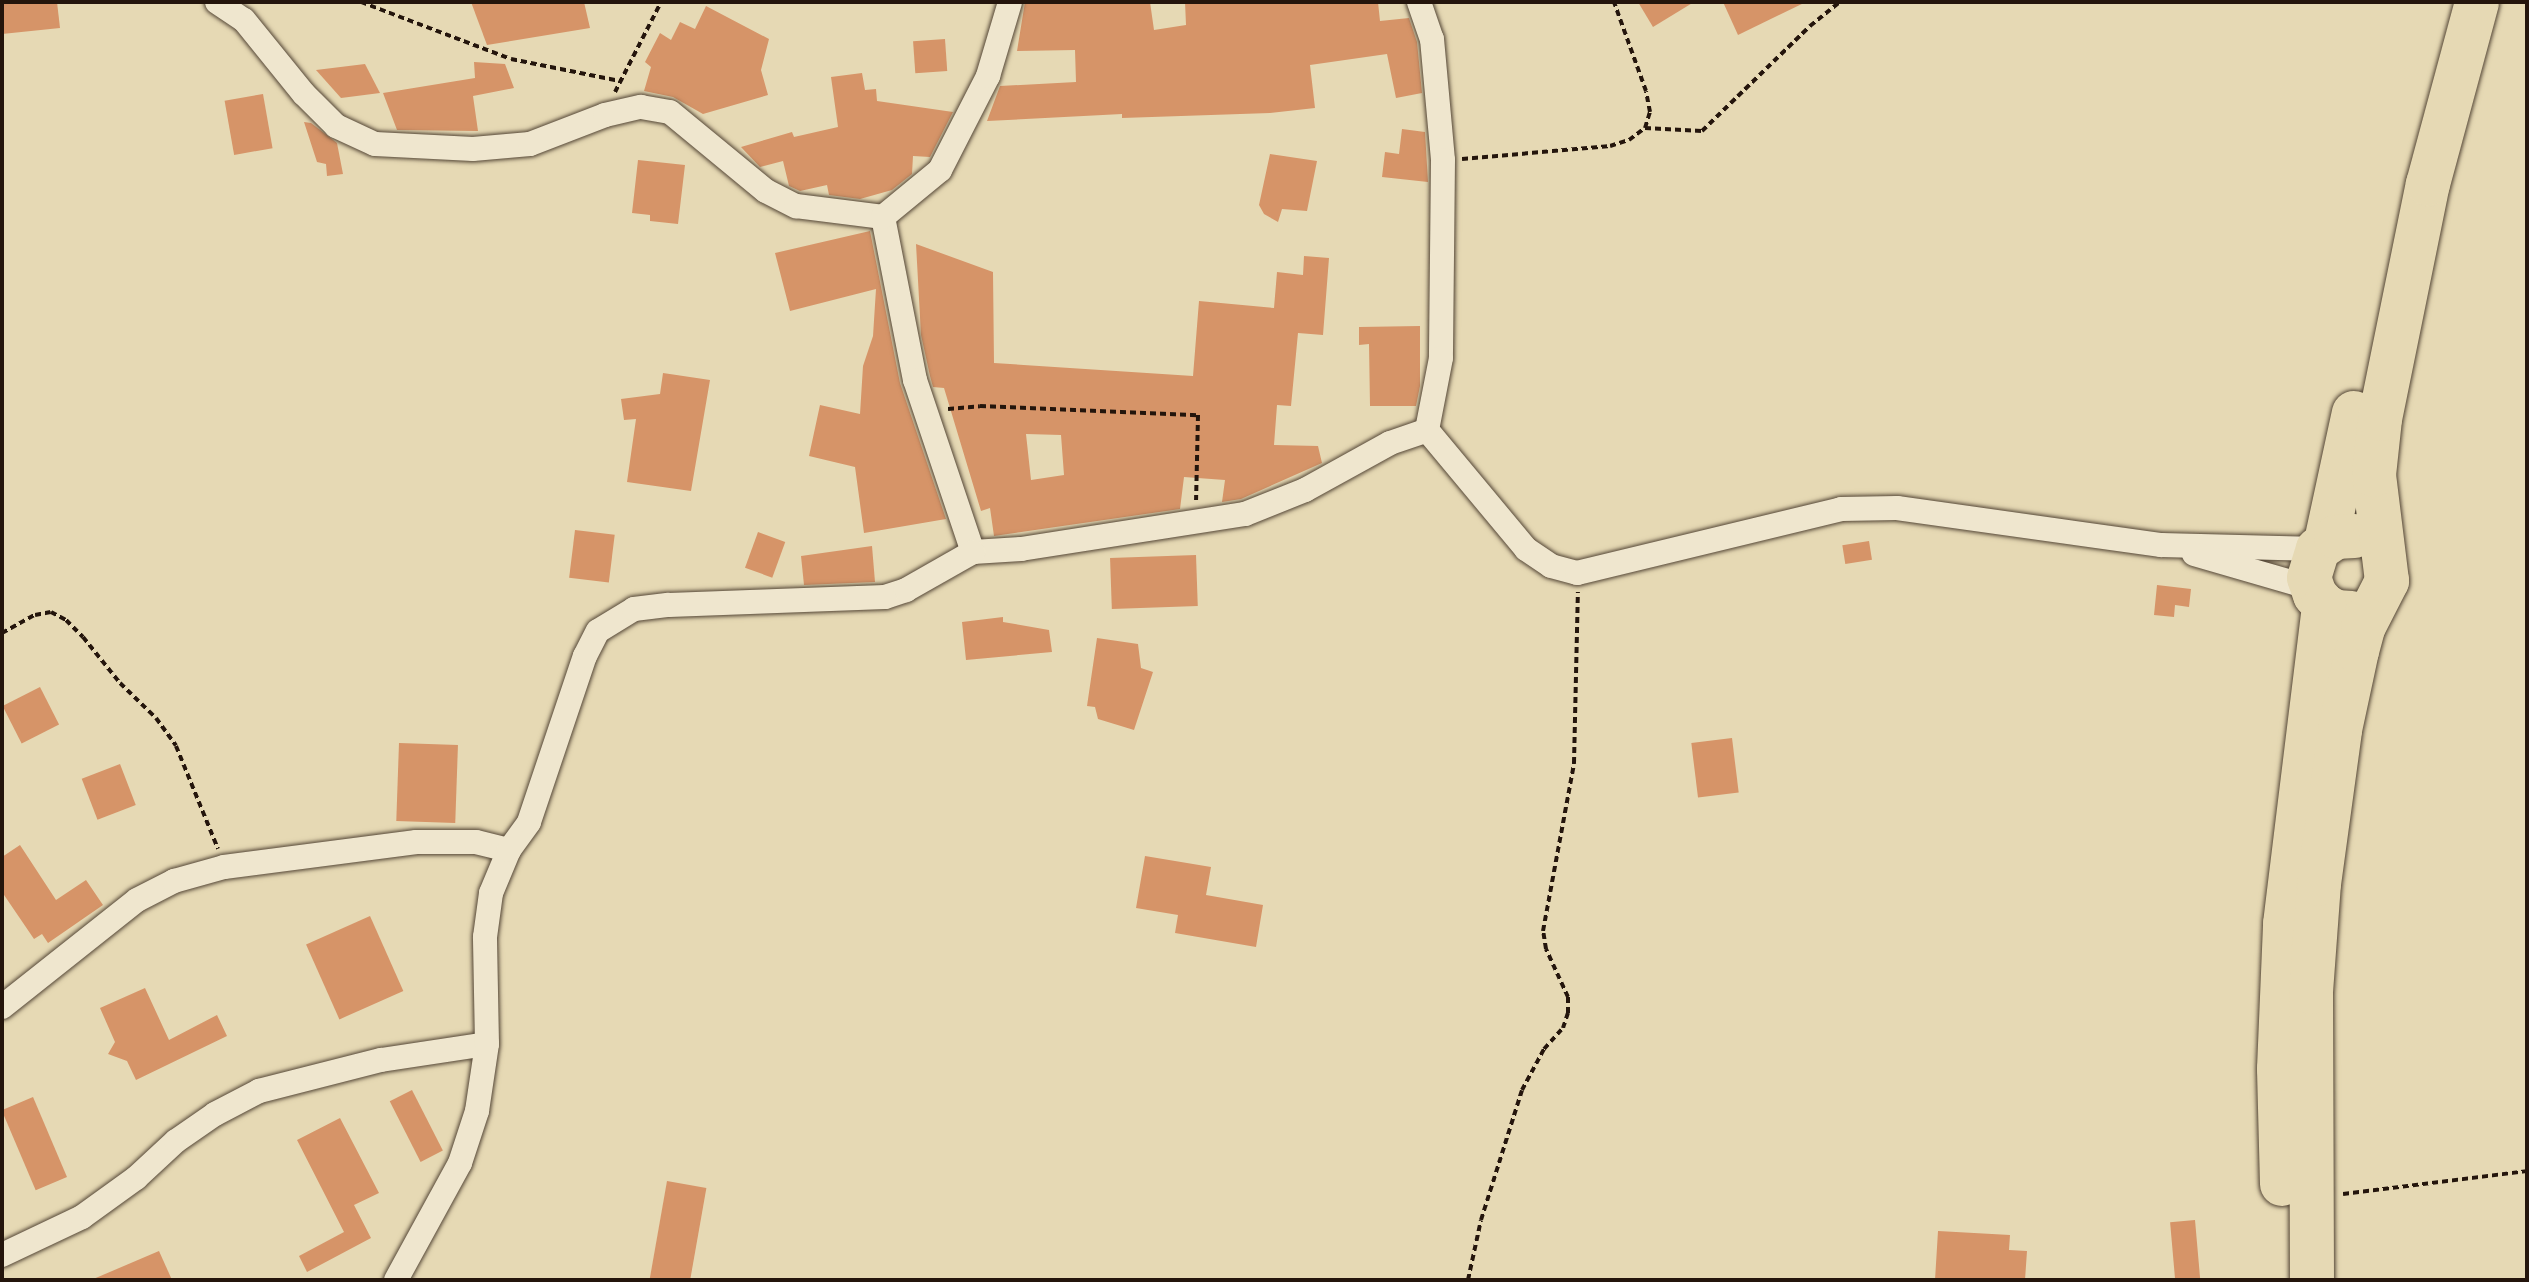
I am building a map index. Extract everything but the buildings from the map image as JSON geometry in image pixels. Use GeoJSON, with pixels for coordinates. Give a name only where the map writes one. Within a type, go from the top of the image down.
{"type":"FeatureCollection","features":[{"type":"Feature","properties":{"kind":"highway"},"geometry":{"type":"LineString","coordinates":[[2285,1280],[2279,1069],[2285,924],[2320,571],[2342,479],[2392,224],[2449,2]]}},
{"type":"Feature","properties":{"kind":"highway"},"geometry":{"type":"LineString","coordinates":[[2312,1280],[2311,992],[2319,884],[2340,730],[2357,651],[2387,581],[2374,475],[2380,419],[2428,184],[2477,2]]}},
{"type":"Feature","properties":{"kind":"highway"},"geometry":{"type":"LineString","coordinates":[[2320,571],[2346,535],[2357,536],[2375,545],[2383,555]]}},
{"type":"Feature","properties":{"kind":"highway"},"geometry":{"type":"LineString","coordinates":[[2320,571],[2349,614],[2375,604]]}},
{"type":"Feature","properties":{"kind":"street"},"geometry":{"type":"LineString","coordinates":[[217,2],[244,20],[304,94],[336,126],[375,144],[473,149],[530,144],[605,115],[641,107],[670,112],[766,191],[796,206],[883,217],[940,170],[966,125],[988,76],[1010,2]]}},
{"type":"Feature","properties":{"kind":"street"},"geometry":{"type":"LineString","coordinates":[[1419,2],[1432,39],[1443,160],[1441,358],[1427,430]]}},
{"type":"Feature","properties":{"kind":"street"},"geometry":{"type":"LineString","coordinates":[[883,217],[899,315],[926,411],[973,552]]}},
{"type":"Feature","properties":{"kind":"street"},"geometry":{"type":"LineString","coordinates":[[396,1280],[460,1163],[477,1111],[487,1044],[485,937],[491,893],[509,850],[529,822],[585,656],[598,631],[634,609],[885,597],[906,590],[973,552],[994,553],[1195,524],[1272,506],[1390,443],[1427,430]]}},
{"type":"Feature","properties":{"kind":"street"},"geometry":{"type":"LineString","coordinates":[[1427,430],[1526,549],[1551,566],[1577,573],[1841,509],[1897,508],[2320,571]]}},
{"type":"Feature","properties":{"kind":"street"},"geometry":{"type":"LineString","coordinates":[[2161,545],[2320,571]]}},
{"type":"Feature","properties":{"kind":"street"},"geometry":{"type":"LineString","coordinates":[[2,1007],[137,900],[174,881],[224,867],[416,842],[476,842],[509,850]]}},
{"type":"Feature","properties":{"kind":"street"},"geometry":{"type":"LineString","coordinates":[[2,1255],[82,1217],[136,1178],[176,1141],[215,1114],[259,1091],[312,1075],[381,1060],[487,1044]]}},
{"type":"Feature","properties":{"kind":"path"},"geometry":{"type":"LineString","coordinates":[[361,2],[511,59],[620,81]]}},
{"type":"Feature","properties":{"kind":"path"},"geometry":{"type":"LineString","coordinates":[[605,115],[661,2]]}},
{"type":"Feature","properties":{"kind":"path"},"geometry":{"type":"LineString","coordinates":[[1443,160],[1610,146],[1629,140],[1645,128],[1650,112],[1646,91],[1614,2]]}},
{"type":"Feature","properties":{"kind":"path"},"geometry":{"type":"LineString","coordinates":[[1645,128],[1702,131],[1810,26],[1840,2]]}},
{"type":"Feature","properties":{"kind":"path"},"geometry":{"type":"LineString","coordinates":[[926,411],[980,406],[1198,415],[1195,524]]}},
{"type":"Feature","properties":{"kind":"path"},"geometry":{"type":"LineString","coordinates":[[1468,1280],[1481,1220],[1522,1090],[1544,1049],[1563,1028],[1568,1013],[1568,997],[1546,949],[1543,931],[1574,763],[1577,573]]}},
{"type":"Feature","properties":{"kind":"path"},"geometry":{"type":"LineString","coordinates":[[2,633],[35,615],[51,612],[66,620],[83,637],[120,683],[156,718],[176,746],[224,867]]}},
{"type":"Feature","properties":{"kind":"path"},"geometry":{"type":"LineString","coordinates":[[2312,1198],[2527,1171]]}}]}
